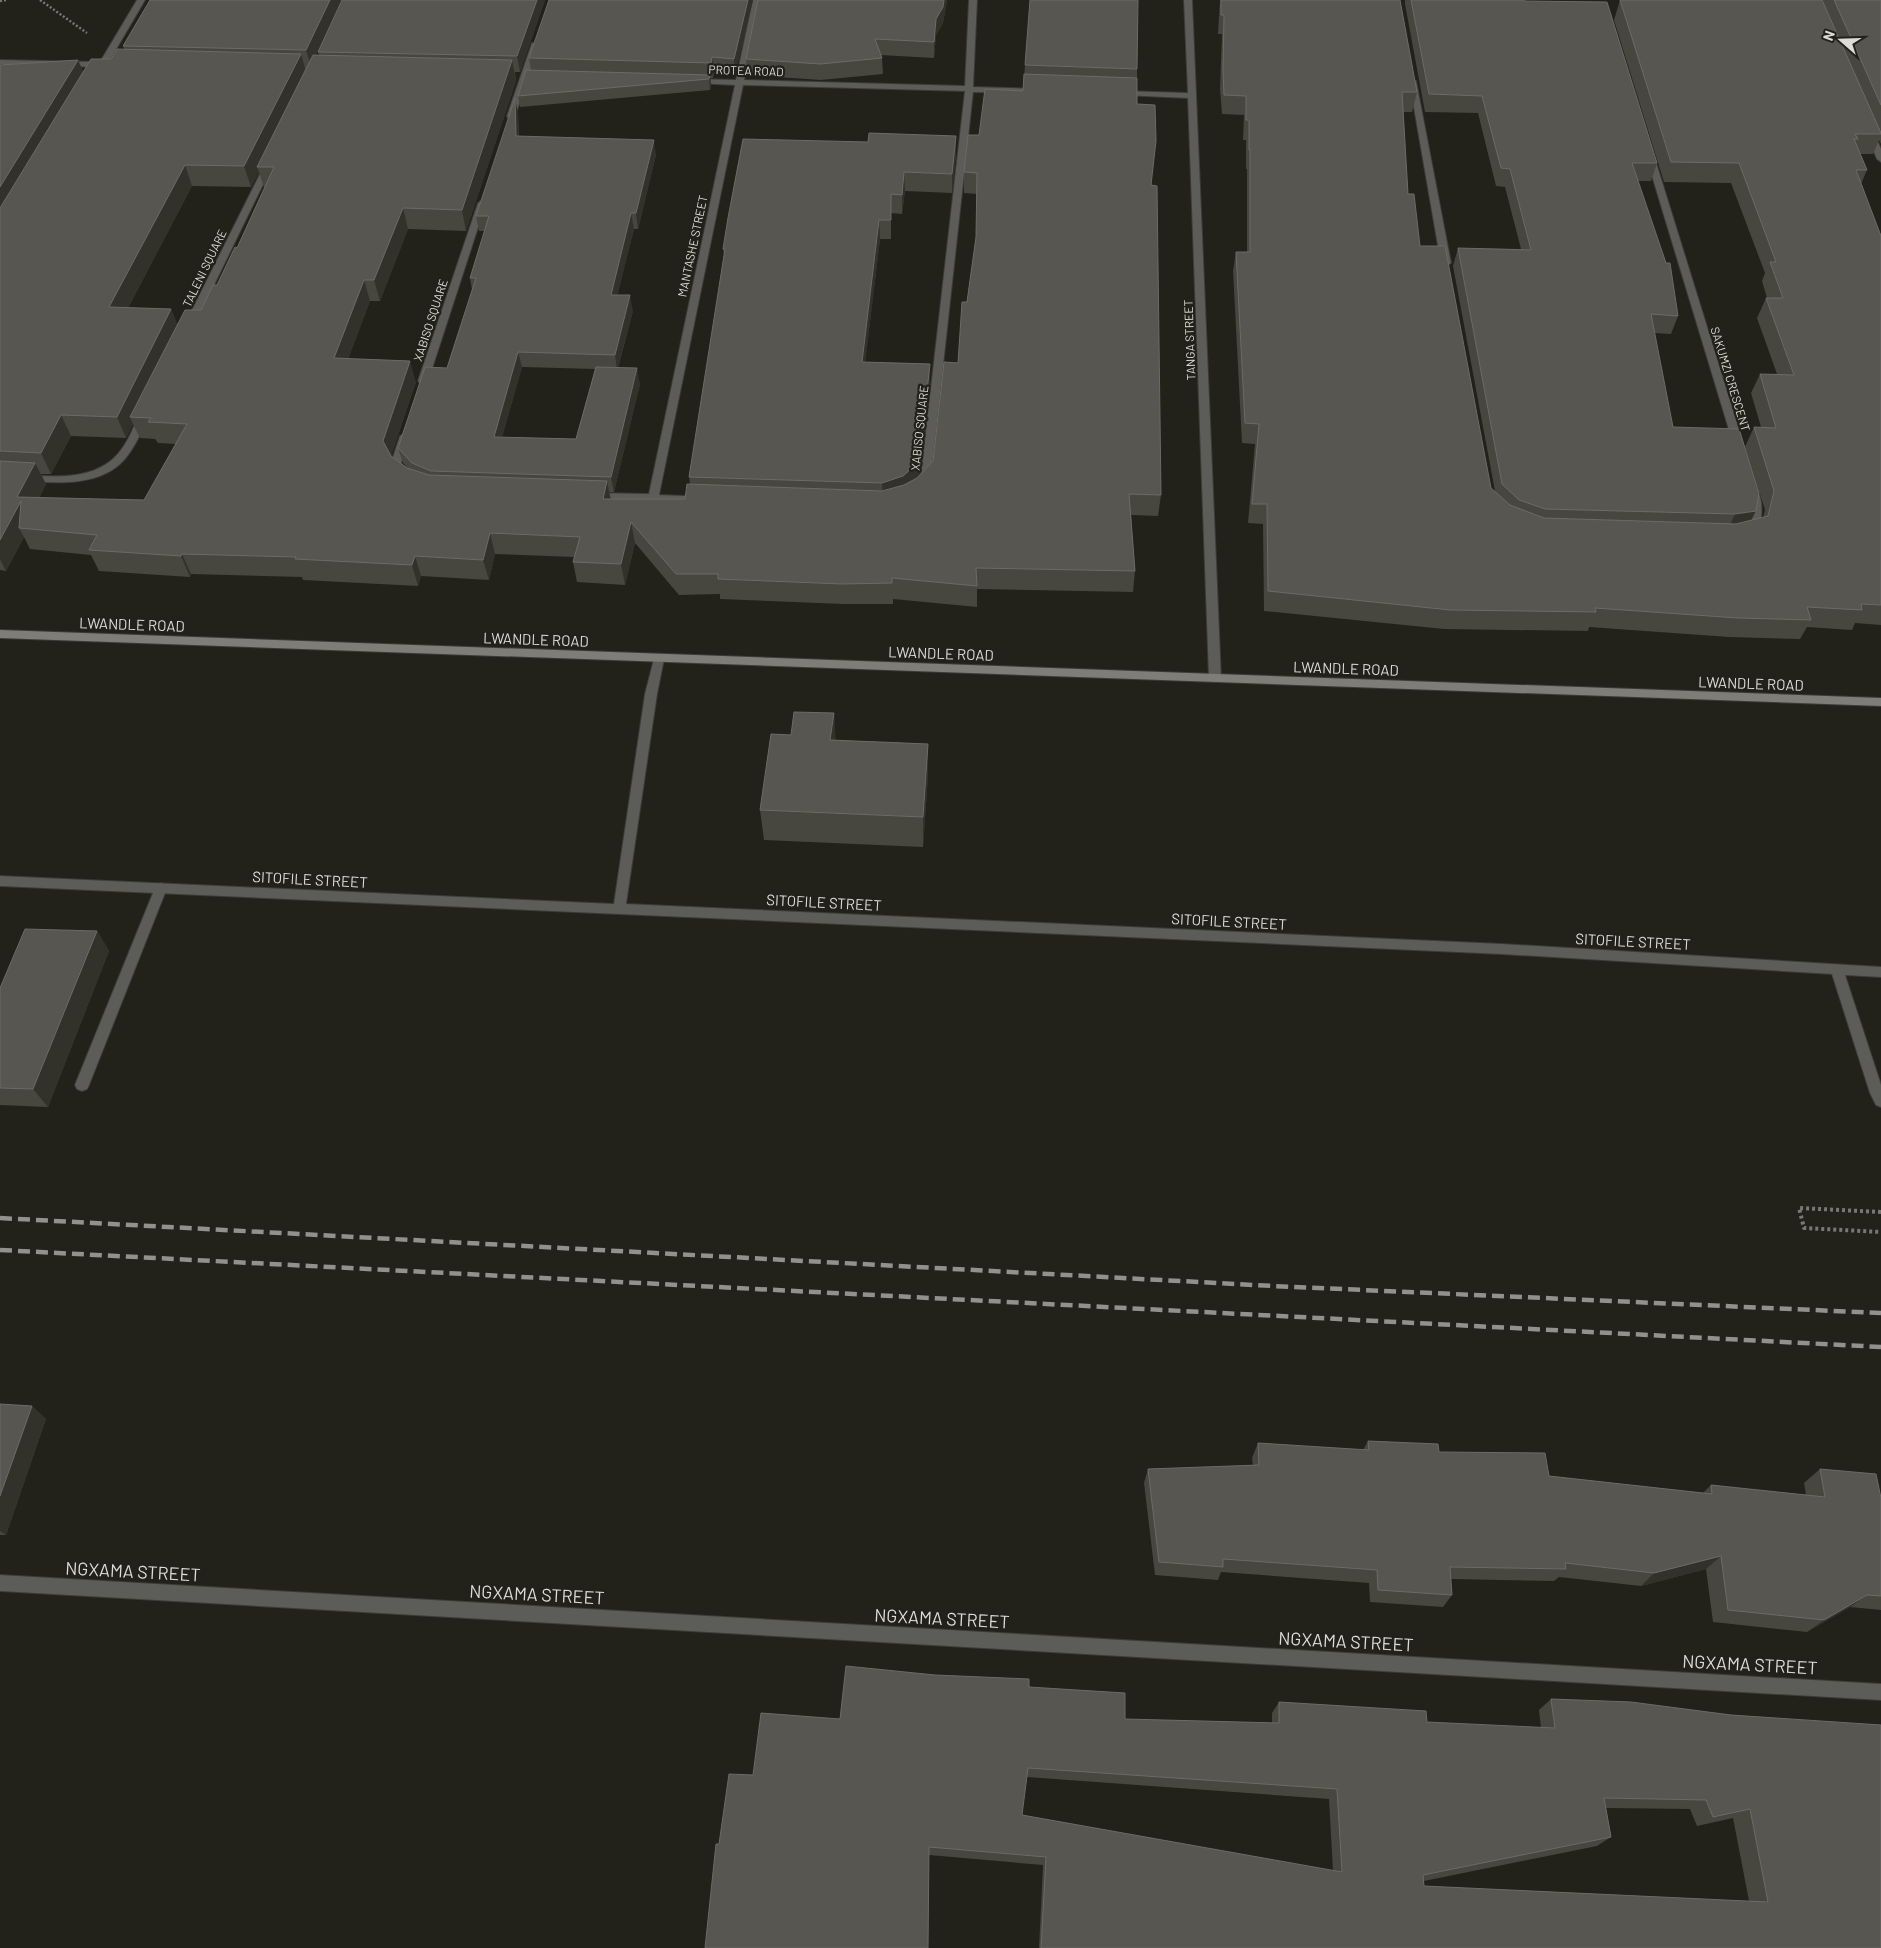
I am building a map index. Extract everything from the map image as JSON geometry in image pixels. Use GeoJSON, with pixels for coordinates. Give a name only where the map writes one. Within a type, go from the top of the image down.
{"type":"FeatureCollection","features":[{"type":"Feature","properties":{"kind":"street"},"geometry":{"type":"LineString","coordinates":[[92,82],[141,0]]}},
{"type":"Feature","properties":{"kind":"street","name":"MANTASHE STREET"},"geometry":{"type":"LineString","coordinates":[[653,498],[738,83],[757,0]]}},
{"type":"Feature","properties":{"kind":"street","name":"XABISO SQUARE"},"geometry":{"type":"LineString","coordinates":[[916,492],[926,482],[969,89],[973,0]]}},
{"type":"Feature","properties":{"kind":"street","name":"TANGA STREET"},"geometry":{"type":"LineString","coordinates":[[1188,0],[1214,678]]}},
{"type":"Feature","properties":{"kind":"street"},"geometry":{"type":"LineString","coordinates":[[508,124],[539,34]]}},
{"type":"Feature","properties":{"kind":"street"},"geometry":{"type":"LineString","coordinates":[[0,62],[112,65]]}},
{"type":"Feature","properties":{"kind":"street"},"geometry":{"type":"LineString","coordinates":[[1410,68],[1448,271]]}},
{"type":"Feature","properties":{"kind":"street","name":"PROTEA ROAD"},"geometry":{"type":"LineString","coordinates":[[690,81],[1047,91]]}},
{"type":"Feature","properties":{"kind":"street"},"geometry":{"type":"LineString","coordinates":[[1114,93],[1192,96]]}},
{"type":"Feature","properties":{"kind":"street"},"geometry":{"type":"LineString","coordinates":[[1866,123],[1881,158]]}},
{"type":"Feature","properties":{"kind":"street","name":"SAKUMZI CRESCENT"},"geometry":{"type":"LineString","coordinates":[[1645,142],[1741,454]]}},
{"type":"Feature","properties":{"kind":"street","name":"TALENI SQUARE"},"geometry":{"type":"LineString","coordinates":[[184,335],[271,159]]}},
{"type":"Feature","properties":{"kind":"street","name":"XABISO SQUARE"},"geometry":{"type":"LineString","coordinates":[[420,388],[486,190]]}},
{"type":"Feature","properties":{"kind":"street"},"geometry":{"type":"LineString","coordinates":[[0,476],[73,478],[104,470],[116,463],[128,449],[149,405]]}},
{"type":"Feature","properties":{"kind":"street"},"geometry":{"type":"LineString","coordinates":[[408,426],[396,463],[399,472],[410,483]]}},
{"type":"Feature","properties":{"kind":"street"},"geometry":{"type":"LineString","coordinates":[[1745,534],[1754,532],[1758,511],[1750,482]]}},
{"type":"Feature","properties":{"kind":"street"},"geometry":{"type":"LineString","coordinates":[[583,496],[691,500]]}},
{"type":"Feature","properties":{"kind":"street","name":"LWANDLE ROAD"},"geometry":{"type":"LineString","coordinates":[[0,634],[1881,702]]}},
{"type":"Feature","properties":{"kind":"street"},"geometry":{"type":"LineString","coordinates":[[619,909],[651,694],[659,659]]}},
{"type":"Feature","properties":{"kind":"street","name":"SITOFILE STREET"},"geometry":{"type":"LineString","coordinates":[[0,881],[1502,949],[1881,972]]}},
{"type":"Feature","properties":{"kind":"street"},"geometry":{"type":"LineString","coordinates":[[82,1084],[161,888]]}},
{"type":"Feature","properties":{"kind":"street"},"geometry":{"type":"LineString","coordinates":[[1837,970],[1881,1101]]}},
{"type":"Feature","properties":{"kind":"street","name":"NGXAMA STREET"},"geometry":{"type":"LineString","coordinates":[[0,1583],[1881,1692]]}},
{"type":"Feature","properties":{"kind":"path"},"geometry":{"type":"LineString","coordinates":[[0,2],[6,0]]}},
{"type":"Feature","properties":{"kind":"path"},"geometry":{"type":"LineString","coordinates":[[40,0],[94,37],[116,41]]}},
{"type":"Feature","properties":{"kind":"path"},"geometry":{"type":"LineString","coordinates":[[1881,1212],[1799,1208],[1804,1228],[1881,1232]]}},
{"type":"Feature","properties":{"kind":"building"},"geometry":{"type":"Polygon","coordinates":[[[150,0],[330,0],[306,50],[123,46],[150,0]]]}},
{"type":"Feature","properties":{"kind":"building"},"geometry":{"type":"Polygon","coordinates":[[[342,0],[537,0],[517,56],[318,52],[342,0]]]}},
{"type":"Feature","properties":{"kind":"building"},"geometry":{"type":"Polygon","coordinates":[[[549,0],[748,0],[734,59],[712,57],[711,63],[529,58],[549,0]]]}},
{"type":"Feature","properties":{"kind":"building"},"geometry":{"type":"Polygon","coordinates":[[[758,0],[944,0],[943,7],[936,19],[934,42],[875,39],[882,58],[820,64],[746,59],[758,0]]]}},
{"type":"Feature","properties":{"kind":"building"},"geometry":{"type":"Polygon","coordinates":[[[1030,0],[1138,0],[1137,69],[1025,65],[1030,0]]]}},
{"type":"Feature","properties":{"kind":"building"},"geometry":{"type":"Polygon","coordinates":[[[1221,0],[1400,0],[1417,92],[1402,92],[1408,194],[1414,194],[1420,246],[1445,246],[1491,488],[1510,505],[1544,518],[1736,524],[1768,516],[1774,491],[1754,427],[1776,428],[1760,374],[1794,375],[1766,298],[1783,298],[1770,262],[1776,262],[1739,163],[1671,162],[1620,0],[1822,0],[1881,133],[1855,134],[1858,139],[1854,139],[1867,170],[1856,170],[1881,236],[1881,605],[1861,604],[1862,610],[1807,607],[1811,620],[1738,618],[1595,608],[1596,612],[1450,610],[1268,591],[1267,504],[1252,504],[1259,424],[1245,423],[1236,252],[1250,252],[1249,120],[1246,120],[1246,96],[1224,95],[1224,15],[1221,15],[1221,0]]]}},
{"type":"Feature","properties":{"kind":"building"},"geometry":{"type":"Polygon","coordinates":[[[1411,0],[1607,2],[1657,163],[1632,163],[1666,263],[1670,263],[1678,316],[1651,314],[1673,427],[1739,429],[1759,493],[1756,511],[1735,514],[1545,509],[1519,500],[1502,484],[1458,248],[1531,250],[1510,169],[1501,168],[1482,96],[1429,94],[1411,0]]]}},
{"type":"Feature","properties":{"kind":"building"},"geometry":{"type":"Polygon","coordinates":[[[1834,0],[1881,0],[1881,105],[1834,0]]]}},
{"type":"Feature","properties":{"kind":"building"},"geometry":{"type":"Polygon","coordinates":[[[117,49],[301,54],[244,166],[185,165],[109,307],[171,309],[117,417],[61,415],[41,453],[0,451],[0,208],[91,59],[111,59],[117,49]]]}},
{"type":"Feature","properties":{"kind":"building"},"geometry":{"type":"Polygon","coordinates":[[[313,55],[512,60],[462,210],[403,208],[374,280],[364,280],[334,358],[410,361],[383,441],[391,456],[407,468],[429,475],[607,481],[603,499],[685,499],[687,484],[882,491],[904,485],[917,478],[933,461],[944,362],[958,363],[962,302],[967,302],[976,237],[977,173],[964,172],[968,135],[979,135],[985,89],[1023,91],[1024,74],[1137,78],[1137,104],[1155,105],[1156,141],[1151,185],[1157,186],[1161,495],[1129,494],[1135,571],[976,568],[977,586],[892,578],[892,583],[842,584],[718,579],[718,574],[676,574],[631,522],[621,564],[573,562],[580,537],[490,533],[483,560],[415,556],[412,565],[295,559],[296,557],[182,554],[181,556],[89,550],[97,535],[19,528],[21,501],[0,540],[0,461],[35,463],[17,497],[144,500],[187,424],[148,422],[151,418],[130,417],[185,310],[201,310],[213,285],[217,285],[235,247],[237,248],[274,167],[257,167],[313,55]]]}},
{"type":"Feature","properties":{"kind":"building"},"geometry":{"type":"Polygon","coordinates":[[[78,60],[0,187],[0,65],[78,60]]]}},
{"type":"Feature","properties":{"kind":"building"},"geometry":{"type":"Polygon","coordinates":[[[526,70],[710,75],[709,79],[518,96],[526,70]]]}},
{"type":"Feature","properties":{"kind":"building"},"geometry":{"type":"Polygon","coordinates":[[[515,98],[516,136],[654,140],[636,213],[631,213],[611,295],[630,295],[615,355],[518,352],[494,437],[576,439],[596,367],[637,368],[611,477],[431,471],[412,463],[398,448],[425,367],[447,368],[476,278],[470,278],[489,216],[476,216],[515,98]]]}},
{"type":"Feature","properties":{"kind":"building"},"geometry":{"type":"Polygon","coordinates":[[[869,133],[956,136],[952,174],[904,172],[902,195],[891,194],[891,220],[879,220],[862,362],[930,364],[919,462],[903,476],[882,483],[689,477],[725,249],[723,249],[743,139],[868,142],[869,133]]]}},
{"type":"Feature","properties":{"kind":"building"},"geometry":{"type":"Polygon","coordinates":[[[794,712],[834,713],[830,740],[928,744],[923,817],[760,810],[771,734],[791,735],[794,712]]]}},
{"type":"Feature","properties":{"kind":"building"},"geometry":{"type":"Polygon","coordinates":[[[25,929],[97,931],[33,1089],[0,1088],[0,988],[25,929]]]}},
{"type":"Feature","properties":{"kind":"building"},"geometry":{"type":"Polygon","coordinates":[[[0,1404],[32,1406],[0,1496],[0,1404]]]}},
{"type":"Feature","properties":{"kind":"building"},"geometry":{"type":"Polygon","coordinates":[[[1368,1441],[1438,1444],[1439,1452],[1545,1453],[1549,1476],[1712,1494],[1711,1485],[1825,1497],[1820,1469],[1876,1474],[1881,1498],[1881,1596],[1867,1595],[1824,1620],[1728,1610],[1721,1556],[1654,1573],[1565,1563],[1566,1569],[1450,1567],[1452,1595],[1378,1590],[1377,1570],[1223,1559],[1223,1567],[1159,1562],[1148,1469],[1259,1465],[1258,1443],[1369,1450],[1368,1441]]]}},
{"type":"Feature","properties":{"kind":"building"},"geometry":{"type":"Polygon","coordinates":[[[846,1666],[935,1675],[1029,1679],[1029,1687],[1125,1693],[1125,1719],[1279,1723],[1279,1702],[1426,1711],[1427,1722],[1555,1728],[1551,1699],[1631,1702],[1731,1715],[1881,1725],[1881,1948],[1041,1948],[1046,1857],[929,1847],[928,1948],[705,1948],[716,1844],[719,1844],[729,1774],[753,1775],[761,1713],[840,1719],[846,1666]],[[1028,1768],[1022,1815],[1342,1872],[1337,1789],[1028,1768]],[[1604,1798],[1611,1837],[1423,1875],[1424,1886],[1768,1902],[1750,1809],[1713,1817],[1706,1800],[1604,1798]]]}},
{"type":"Feature","properties":{"kind":"railway"},"geometry":{"type":"LineString","coordinates":[[0,1218],[1273,1286],[1881,1313]]}},
{"type":"Feature","properties":{"kind":"railway"},"geometry":{"type":"LineString","coordinates":[[0,1250],[1881,1347]]}}]}
